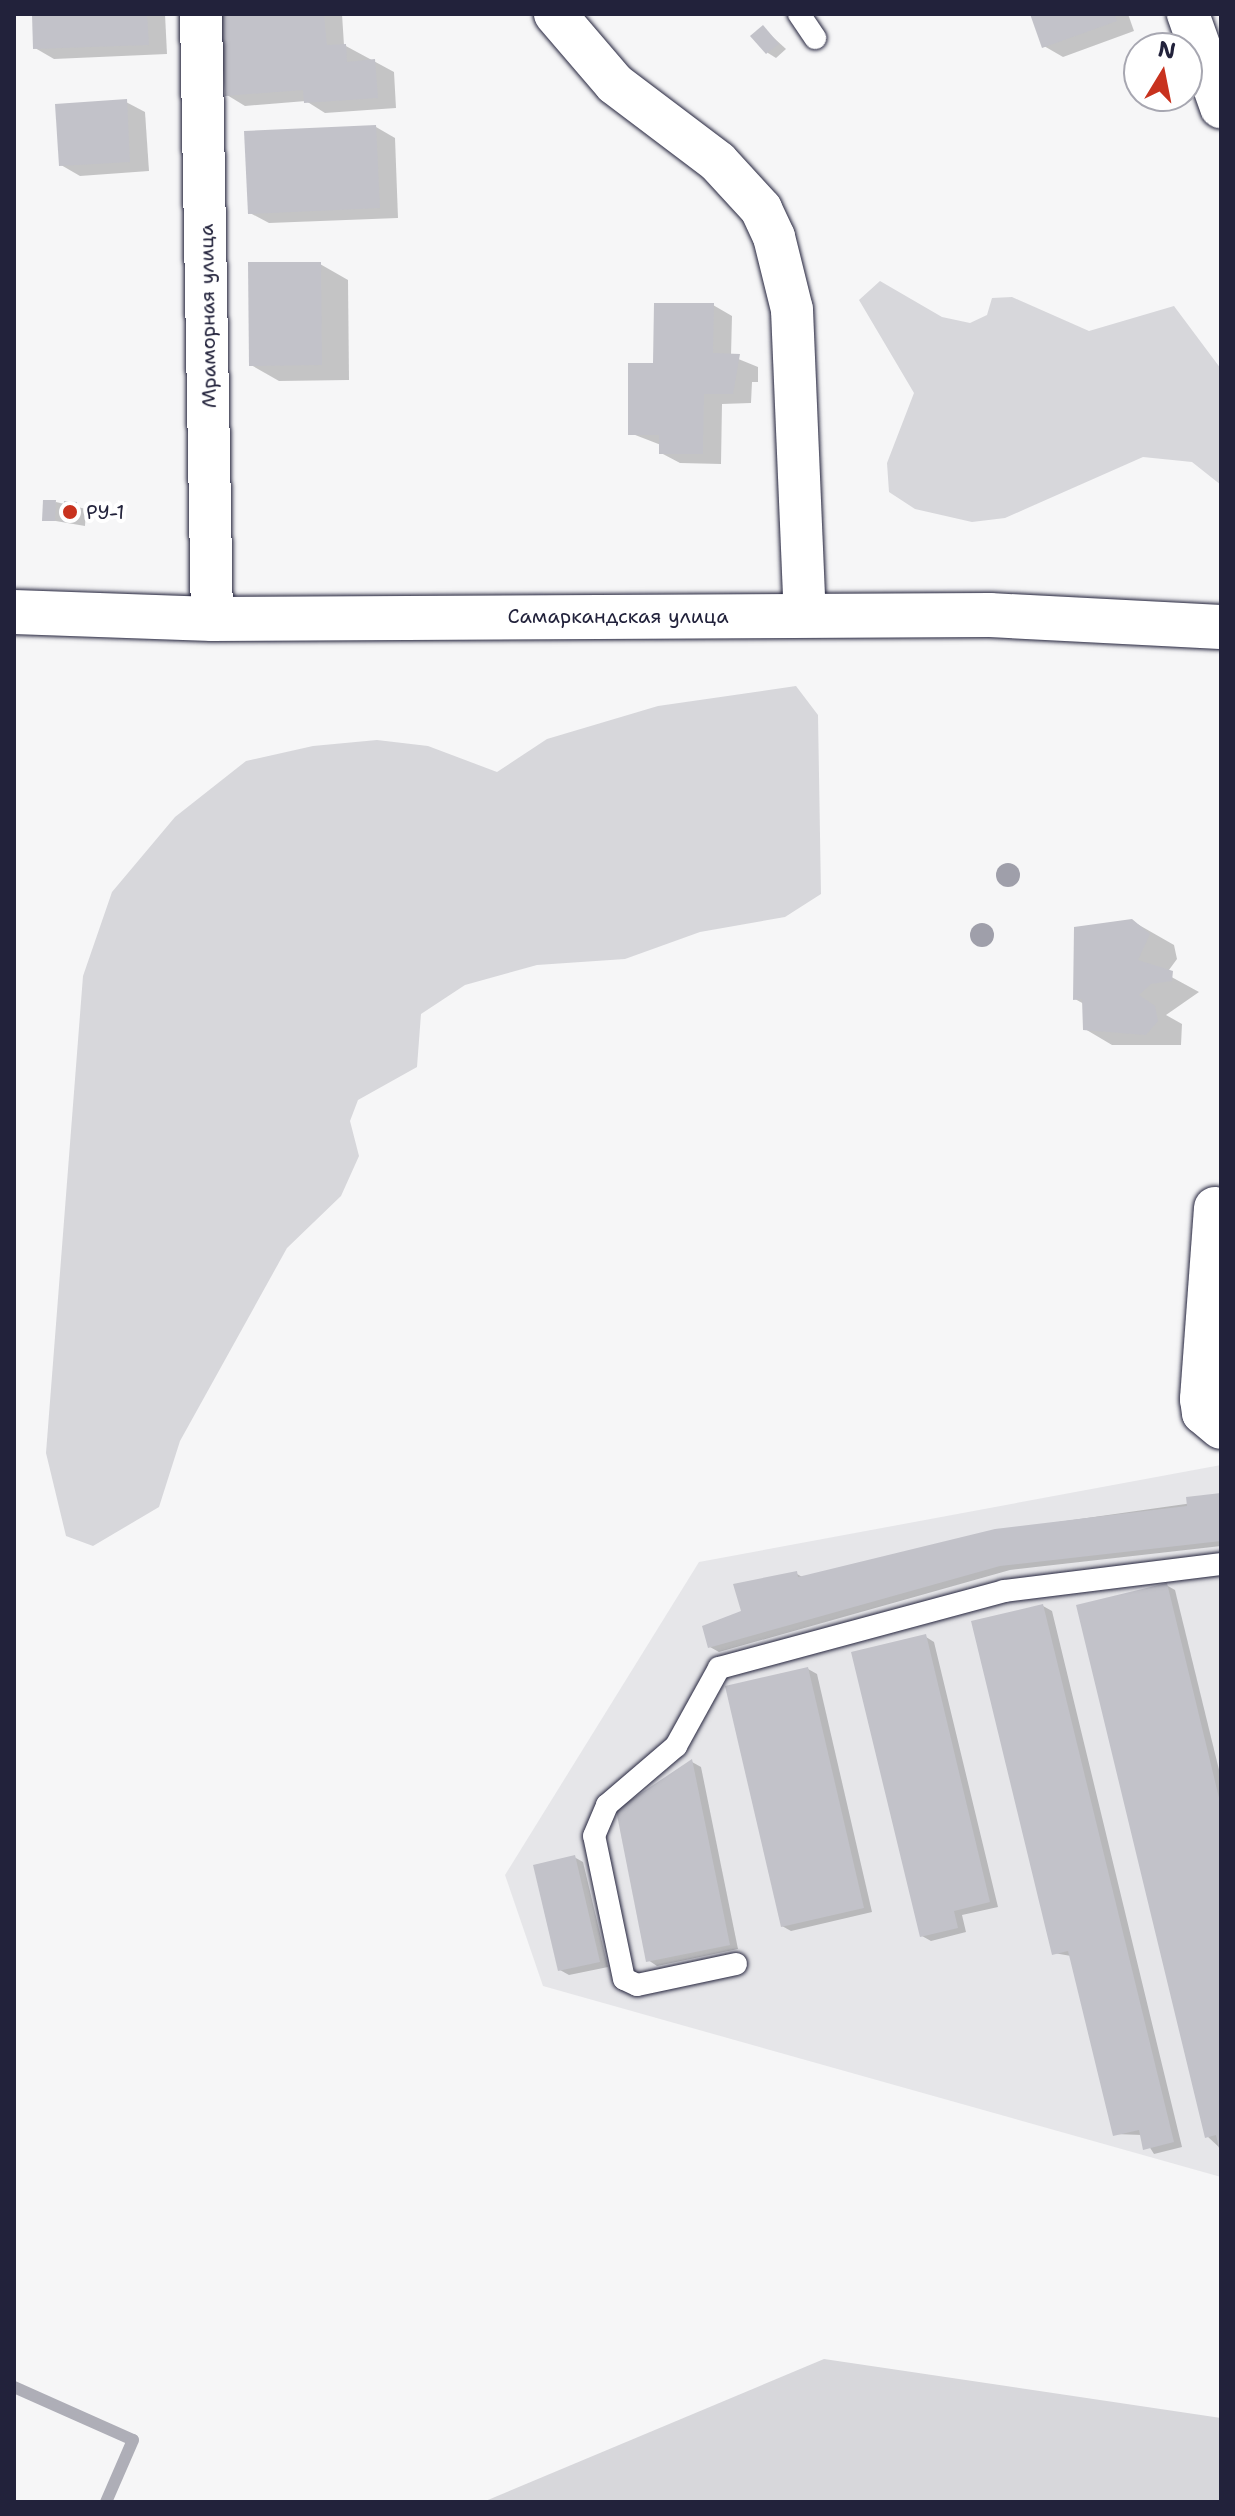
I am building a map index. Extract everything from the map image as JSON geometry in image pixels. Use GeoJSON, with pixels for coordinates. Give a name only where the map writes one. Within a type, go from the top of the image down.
{"type":"FeatureCollection","features":[{"type":"Feature","properties":{"kind":"street","name":"Мраморная улица"},"geometry":{"type":"LineString","coordinates":[[201,14],[212,619]]}},
{"type":"Feature","properties":{"kind":"street"},"geometry":{"type":"LineString","coordinates":[[555,14],[615,84],[718,162],[761,209],[774,237],[792,310],[805,615]]}},
{"type":"Feature","properties":{"kind":"street"},"geometry":{"type":"LineString","coordinates":[[1188,14],[1221,107]]}},
{"type":"Feature","properties":{"kind":"street","name":"Самаркандская улица"},"geometry":{"type":"LineString","coordinates":[[14,612],[212,619],[805,615],[1221,627]]}},
{"type":"Feature","properties":{"kind":"street"},"geometry":{"type":"LineString","coordinates":[[1215,1208],[1201,1399],[1203,1413],[1221,1428]]}},
{"type":"Feature","properties":{"kind":"lane"},"geometry":{"type":"LineString","coordinates":[[799,14],[815,38]]}},
{"type":"Feature","properties":{"kind":"lane"},"geometry":{"type":"LineString","coordinates":[[736,1964],[637,1985],[624,1979],[594,1836],[607,1805],[676,1746],[719,1668],[1004,1591],[1221,1564]]}},
{"type":"Feature","properties":{"kind":"shaded area"},"geometry":{"type":"Polygon","coordinates":[[[880,281],[942,317],[970,323],[987,315],[992,298],[1012,297],[1089,331],[1174,306],[1221,369],[1221,485],[1192,462],[1143,457],[1005,518],[972,522],[915,509],[889,492],[887,463],[914,393],[859,300],[880,281]]]}},
{"type":"Feature","properties":{"kind":"shaded area"},"geometry":{"type":"Polygon","coordinates":[[[796,686],[818,715],[821,894],[785,917],[700,932],[625,959],[537,965],[465,985],[421,1014],[417,1067],[358,1100],[350,1121],[359,1156],[341,1196],[287,1248],[180,1441],[159,1507],[93,1546],[66,1536],[46,1453],[83,976],[112,892],[175,817],[246,761],[313,746],[377,740],[428,746],[497,772],[547,739],[658,706],[796,686]]]}},
{"type":"Feature","properties":{"kind":"shaded area"},"geometry":{"type":"Polygon","coordinates":[[[1221,1465],[1221,2177],[543,1986],[505,1875],[699,1562],[1221,1465]]]}},
{"type":"Feature","properties":{"kind":"shaded area"},"geometry":{"type":"Polygon","coordinates":[[[824,2359],[1221,2418],[1221,2502],[483,2502],[824,2359]]]}},
{"type":"Feature","properties":{"kind":"building"},"geometry":{"type":"Polygon","coordinates":[[[32,14],[147,14],[149,45],[33,49],[32,14]]]}},
{"type":"Feature","properties":{"kind":"building"},"geometry":{"type":"Polygon","coordinates":[[[219,14],[324,14],[327,45],[346,44],[347,62],[375,59],[378,98],[304,103],[303,90],[225,96],[219,14]]]}},
{"type":"Feature","properties":{"kind":"building"},"geometry":{"type":"Polygon","coordinates":[[[1030,14],[1114,14],[1117,21],[1042,48],[1030,14]]]}},
{"type":"Feature","properties":{"kind":"building"},"geometry":{"type":"Polygon","coordinates":[[[763,25],[779,44],[766,54],[750,36],[763,25]]]}},
{"type":"Feature","properties":{"kind":"building"},"geometry":{"type":"Polygon","coordinates":[[[127,99],[130,162],[59,166],[55,104],[127,99]]]}},
{"type":"Feature","properties":{"kind":"building"},"geometry":{"type":"Polygon","coordinates":[[[376,125],[380,208],[248,214],[244,131],[376,125]]]}},
{"type":"Feature","properties":{"kind":"building"},"geometry":{"type":"Polygon","coordinates":[[[248,262],[321,262],[322,365],[249,366],[248,262]]]}},
{"type":"Feature","properties":{"kind":"building"},"geometry":{"type":"Polygon","coordinates":[[[654,303],[714,303],[713,353],[740,354],[733,394],[704,394],[703,454],[659,454],[659,435],[628,435],[628,363],[653,363],[654,303]]]}},
{"type":"Feature","properties":{"kind":"building","name":"РУ-1"},"geometry":{"type":"Polygon","coordinates":[[[43,500],[56,500],[55,521],[42,521],[43,500]]]}},
{"type":"Feature","properties":{"kind":"building","name":"РУ-1"},"geometry":{"type":"Polygon","coordinates":[[[64,501],[77,502],[76,522],[63,522],[64,501]]]}},
{"type":"Feature","properties":{"kind":"building"},"geometry":{"type":"Polygon","coordinates":[[[1132,919],[1150,934],[1138,960],[1173,971],[1172,981],[1151,984],[1139,995],[1155,1006],[1158,1021],[1146,1035],[1083,1030],[1082,999],[1073,1000],[1074,927],[1132,919]]]}},
{"type":"Feature","properties":{"kind":"building"},"geometry":{"type":"Polygon","coordinates":[[[1221,1493],[1221,1541],[1000,1566],[708,1648],[702,1626],[741,1611],[733,1584],[797,1571],[798,1577],[995,1529],[1187,1506],[1186,1497],[1221,1493]]]}},
{"type":"Feature","properties":{"kind":"building"},"geometry":{"type":"Polygon","coordinates":[[[1167,1583],[1221,1806],[1220,2153],[1216,2135],[1205,2138],[1076,1605],[1167,1583]]]}},
{"type":"Feature","properties":{"kind":"building"},"geometry":{"type":"Polygon","coordinates":[[[1043,1604],[1174,2142],[1143,2150],[1139,2130],[1113,2136],[1068,1951],[1052,1955],[971,1621],[1043,1604]]]}},
{"type":"Feature","properties":{"kind":"building"},"geometry":{"type":"Polygon","coordinates":[[[926,1634],[990,1902],[954,1911],[958,1928],[920,1937],[851,1652],[926,1634]]]}},
{"type":"Feature","properties":{"kind":"building"},"geometry":{"type":"Polygon","coordinates":[[[808,1667],[864,1908],[781,1927],[725,1686],[808,1667]]]}},
{"type":"Feature","properties":{"kind":"building"},"geometry":{"type":"Polygon","coordinates":[[[692,1759],[730,1945],[646,1962],[616,1810],[692,1759]]]}},
{"type":"Feature","properties":{"kind":"building"},"geometry":{"type":"Polygon","coordinates":[[[575,1855],[600,1962],[558,1971],[533,1865],[575,1855]]]}},
{"type":"Feature","properties":{"kind":"waterway"},"geometry":{"type":"LineString","coordinates":[[14,2387],[133,2440],[106,2502]]}},
{"type":"Feature","properties":{"kind":"place","name":"РУ-1"},"geometry":{"type":"Point","coordinates":[70,512]}}]}
